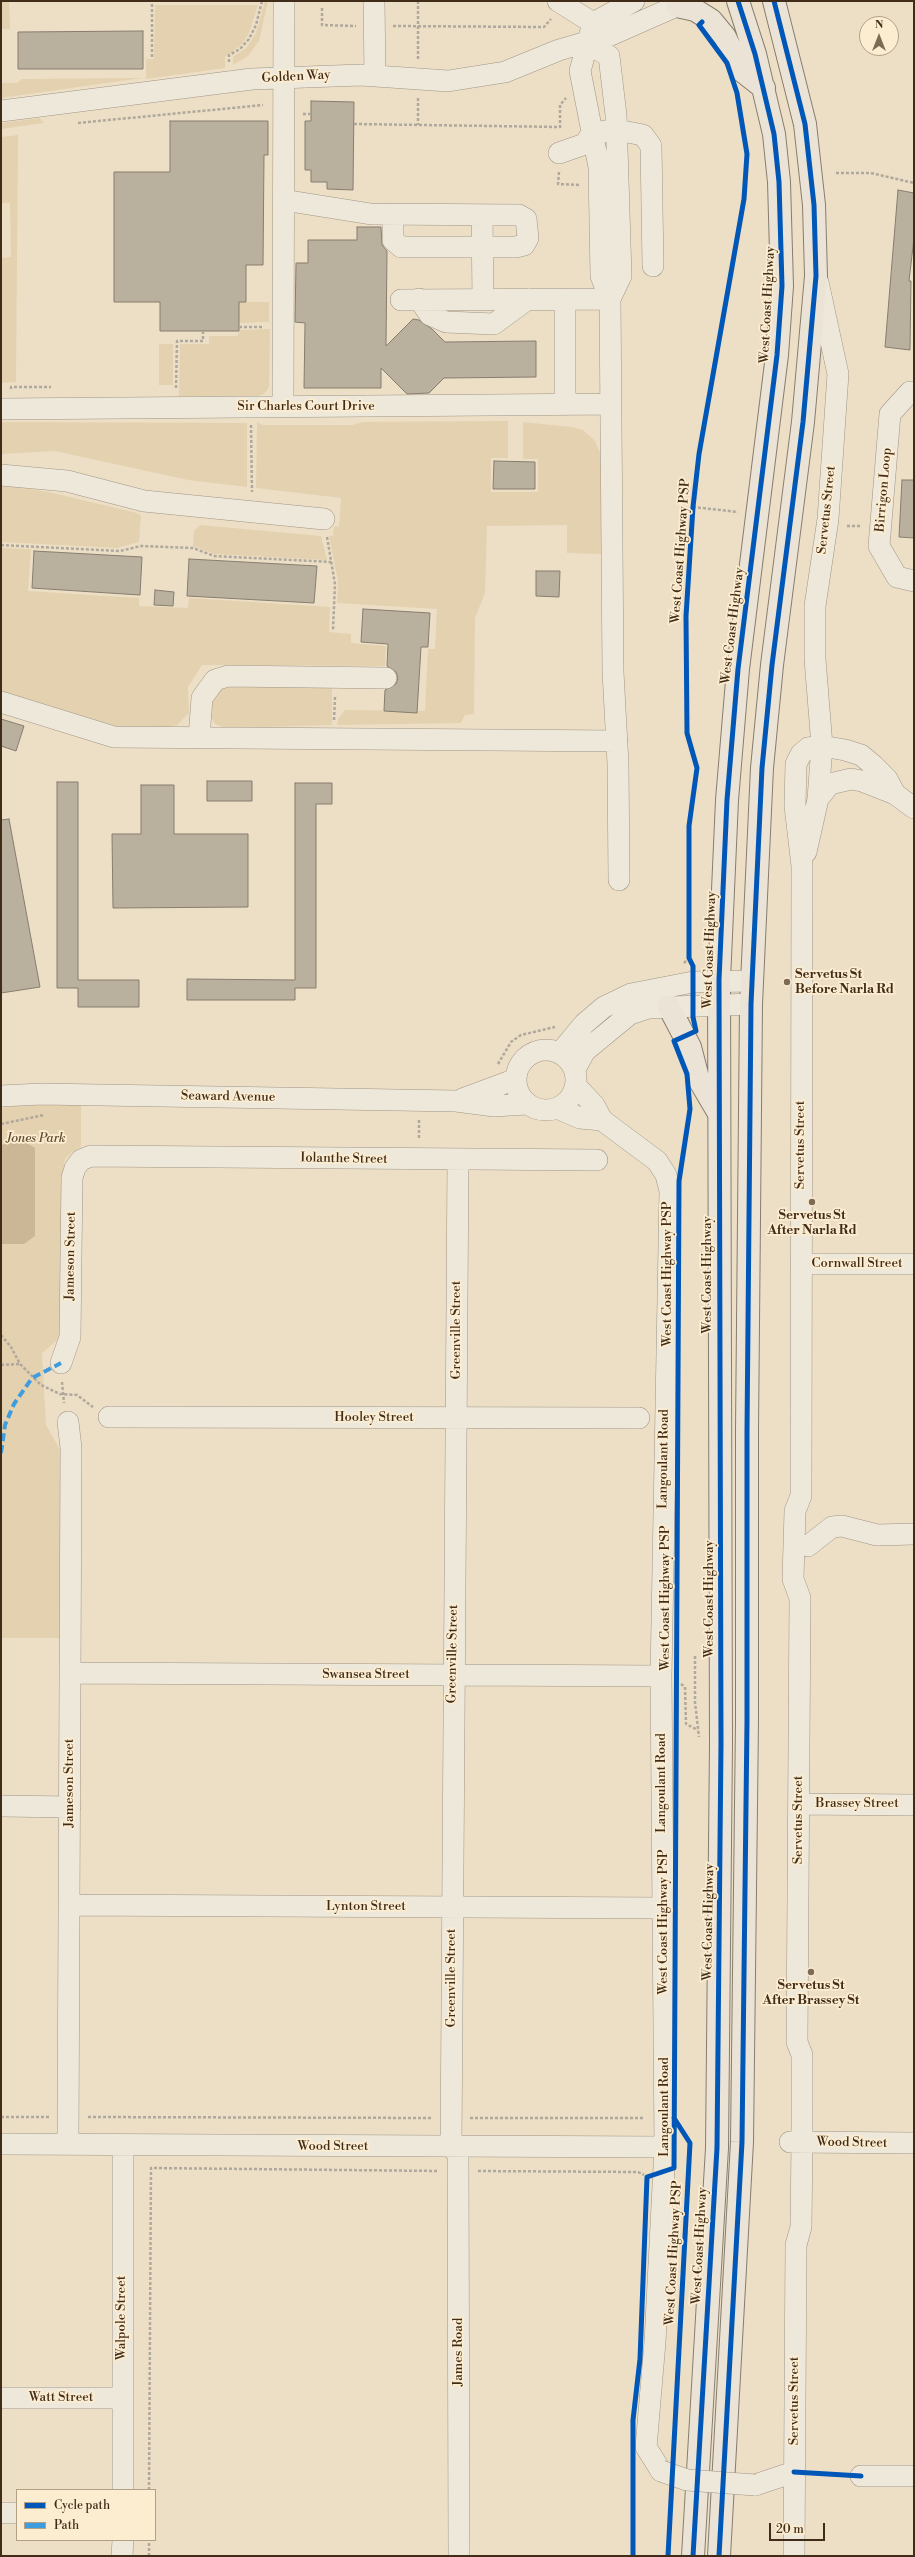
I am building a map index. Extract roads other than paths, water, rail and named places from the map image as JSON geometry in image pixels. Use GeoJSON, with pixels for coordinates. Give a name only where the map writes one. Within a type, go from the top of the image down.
{"type":"FeatureCollection","features":[{"type":"Feature","properties":{"kind":"highway","name":"West Coast Highway"},"geometry":{"type":"LineString","coordinates":[[693,2556],[717,2148],[721,1743],[719,980],[727,800],[738,669],[777,355],[782,286],[779,182],[774,134],[764,88],[738,1]]}},
{"type":"Feature","properties":{"kind":"highway"},"geometry":{"type":"LineString","coordinates":[[719,2556],[742,2142],[747,1721],[747,1430],[751,1004],[762,768],[772,665],[803,422],[816,276],[814,205],[805,124],[774,1]]}},
{"type":"Feature","properties":{"kind":"highway"},"geometry":{"type":"LineString","coordinates":[[781,24],[789,1]]}},
{"type":"Feature","properties":{"kind":"highway"},"geometry":{"type":"LineString","coordinates":[[682,3],[711,20],[725,37],[741,70],[764,88]]}},
{"type":"Feature","properties":{"kind":"highway"},"geometry":{"type":"LineString","coordinates":[[669,1007],[690,1047],[698,1078],[719,1113]]}},
{"type":"Feature","properties":{"kind":"street"},"geometry":{"type":"LineString","coordinates":[[283,407],[284,1]]}},
{"type":"Feature","properties":{"kind":"street"},"geometry":{"type":"LineString","coordinates":[[374,1],[375,76]]}},
{"type":"Feature","properties":{"kind":"street"},"geometry":{"type":"LineString","coordinates":[[619,880],[617,741],[613,672],[610,299],[601,276],[598,162],[580,71],[586,43],[593,23],[634,1]]}},
{"type":"Feature","properties":{"kind":"street","name":"Golden Way"},"geometry":{"type":"LineString","coordinates":[[1,111],[231,82],[284,78],[375,76],[448,81],[505,72],[560,50],[611,35],[682,3]]}},
{"type":"Feature","properties":{"kind":"street"},"geometry":{"type":"LineString","coordinates":[[555,8],[593,23]]}},
{"type":"Feature","properties":{"kind":"street"},"geometry":{"type":"LineString","coordinates":[[586,43],[609,56],[617,130],[621,276],[610,299]]}},
{"type":"Feature","properties":{"kind":"street"},"geometry":{"type":"LineString","coordinates":[[592,133],[617,130],[643,135],[651,146],[653,266]]}},
{"type":"Feature","properties":{"kind":"street"},"geometry":{"type":"LineString","coordinates":[[592,133],[585,144],[559,153],[571,159],[598,162]]}},
{"type":"Feature","properties":{"kind":"street"},"geometry":{"type":"LineString","coordinates":[[283,200],[371,214],[393,214],[482,215],[519,215],[526,219],[528,225],[528,238],[524,245],[483,247],[401,247],[393,240],[393,214]]}},
{"type":"Feature","properties":{"kind":"street"},"geometry":{"type":"LineString","coordinates":[[482,215],[483,299]]}},
{"type":"Feature","properties":{"kind":"street","name":"Servetus Street"},"geometry":{"type":"LineString","coordinates":[[802,866],[818,799],[822,746],[815,659],[815,606],[828,519],[838,374],[816,276]]}},
{"type":"Feature","properties":{"kind":"street"},"geometry":{"type":"LineString","coordinates":[[528,299],[494,324],[446,322],[430,314],[410,300],[483,299],[528,299],[565,299],[610,299]]}},
{"type":"Feature","properties":{"kind":"street"},"geometry":{"type":"LineString","coordinates":[[565,299],[565,405]]}},
{"type":"Feature","properties":{"kind":"street","name":"Birrigon Loop"},"geometry":{"type":"LineString","coordinates":[[914,392],[910,392],[890,414],[879,546],[897,577],[914,581]]}},
{"type":"Feature","properties":{"kind":"street","name":"Sir Charles Court Drive"},"geometry":{"type":"LineString","coordinates":[[6,401],[251,407],[611,404]]}},
{"type":"Feature","properties":{"kind":"street"},"geometry":{"type":"LineString","coordinates":[[1,475],[67,480],[144,501],[324,519]]}},
{"type":"Feature","properties":{"kind":"street"},"geometry":{"type":"LineString","coordinates":[[199,738],[202,698],[215,680],[228,676],[386,678]]}},
{"type":"Feature","properties":{"kind":"street"},"geometry":{"type":"LineString","coordinates":[[1,702],[114,737],[617,741]]}},
{"type":"Feature","properties":{"kind":"street"},"geometry":{"type":"LineString","coordinates":[[822,746],[861,755],[887,779],[895,794]]}},
{"type":"Feature","properties":{"kind":"street","name":"Servetus Street"},"geometry":{"type":"LineString","coordinates":[[794,2556],[796,2245],[801,2227],[790,2054],[797,2042],[800,1598],[793,1580],[795,1511],[801,1496],[802,866],[795,806],[795,772],[801,754],[808,748],[822,746]]}},
{"type":"Feature","properties":{"kind":"street"},"geometry":{"type":"LineString","coordinates":[[818,799],[830,784],[842,780],[862,781],[895,794],[914,808]]}},
{"type":"Feature","properties":{"kind":"street"},"geometry":{"type":"LineString","coordinates":[[560,1053],[584,1024],[604,1007],[631,994],[686,975],[719,980],[752,981]]}},
{"type":"Feature","properties":{"kind":"street"},"geometry":{"type":"LineString","coordinates":[[575,1078],[569,1060],[560,1053],[545,1050],[531,1054],[518,1069],[516,1079],[518,1093],[527,1104],[541,1110],[557,1108],[566,1103],[586,1051],[630,1014],[648,1008],[751,1004]]}},
{"type":"Feature","properties":{"kind":"street","name":"Langoulant Road"},"geometry":{"type":"LineString","coordinates":[[575,1078],[594,1105],[602,1120],[657,1160],[666,1175],[670,1191],[671,1681],[663,1908],[665,2148],[655,2175],[655,2342],[646,2447],[661,2471],[687,2480],[755,2485],[794,2497]]}},
{"type":"Feature","properties":{"kind":"street","name":"Seaward Avenue"},"geometry":{"type":"LineString","coordinates":[[456,1101],[516,1079]]}},
{"type":"Feature","properties":{"kind":"street","name":"Seaward Avenue"},"geometry":{"type":"LineString","coordinates":[[1,1096],[41,1094],[419,1100],[456,1101],[494,1106],[527,1104]]}},
{"type":"Feature","properties":{"kind":"street"},"geometry":{"type":"LineString","coordinates":[[557,1108],[580,1118],[602,1120]]}},
{"type":"Feature","properties":{"kind":"street","name":"Iolanthe Street"},"geometry":{"type":"LineString","coordinates":[[91,1156],[597,1160]]}},
{"type":"Feature","properties":{"kind":"street","name":"Jameson Street"},"geometry":{"type":"LineString","coordinates":[[61,1363],[70,1337],[72,1178],[75,1168],[81,1160],[91,1156]]}},
{"type":"Feature","properties":{"kind":"street","name":"Greenville Street"},"geometry":{"type":"LineString","coordinates":[[455,2148],[451,2118],[453,1675],[458,1160]]}},
{"type":"Feature","properties":{"kind":"street","name":"Cornwall Street"},"geometry":{"type":"LineString","coordinates":[[801,1264],[914,1264]]}},
{"type":"Feature","properties":{"kind":"street","name":"Hooley Street"},"geometry":{"type":"LineString","coordinates":[[102,1414],[456,1419],[639,1418]]}},
{"type":"Feature","properties":{"kind":"street","name":"Jameson Street"},"geometry":{"type":"LineString","coordinates":[[68,1422],[71,1448],[68,2144]]}},
{"type":"Feature","properties":{"kind":"street","name":"Servetus Street"},"geometry":{"type":"LineString","coordinates":[[800,1598],[808,1579],[808,1510],[801,1496]]}},
{"type":"Feature","properties":{"kind":"street"},"geometry":{"type":"LineString","coordinates":[[808,1546],[832,1527],[842,1526],[877,1535],[914,1534]]}},
{"type":"Feature","properties":{"kind":"street","name":"Swansea Street"},"geometry":{"type":"LineString","coordinates":[[71,1673],[453,1675],[671,1681]]}},
{"type":"Feature","properties":{"kind":"street","name":"Brassey Street"},"geometry":{"type":"LineString","coordinates":[[799,1804],[914,1805]]}},
{"type":"Feature","properties":{"kind":"street"},"geometry":{"type":"LineString","coordinates":[[1,1806],[70,1807]]}},
{"type":"Feature","properties":{"kind":"street","name":"Lynton Street"},"geometry":{"type":"LineString","coordinates":[[70,1905],[663,1908]]}},
{"type":"Feature","properties":{"kind":"street","name":"Wood Street"},"geometry":{"type":"LineString","coordinates":[[796,2142],[914,2143]]}},
{"type":"Feature","properties":{"kind":"street","name":"Wood Street"},"geometry":{"type":"LineString","coordinates":[[1,2144],[455,2148],[665,2148]]}},
{"type":"Feature","properties":{"kind":"street","name":"Walpole Street"},"geometry":{"type":"LineString","coordinates":[[123,2145],[121,2398],[123,2489]]}},
{"type":"Feature","properties":{"kind":"street","name":"James Road"},"geometry":{"type":"LineString","coordinates":[[455,2148],[458,2171],[459,2556]]}},
{"type":"Feature","properties":{"kind":"street","name":"Watt Street"},"geometry":{"type":"LineString","coordinates":[[1,2398],[121,2398]]}},
{"type":"Feature","properties":{"kind":"street","name":"Langoulant Road"},"geometry":{"type":"LineString","coordinates":[[755,2485],[794,2472]]}},
{"type":"Feature","properties":{"kind":"street"},"geometry":{"type":"LineString","coordinates":[[861,2476],[914,2476]]}},
{"type":"Feature","properties":{"kind":"street"},"geometry":{"type":"LineString","coordinates":[[1,2513],[16,2513]]}},
{"type":"Feature","properties":{"kind":"street"},"geometry":{"type":"LineString","coordinates":[[122,2541],[122,2556]]}},
{"type":"Feature","properties":{"kind":"place","name":"Servetus St Before Narla Rd"},"geometry":{"type":"Point","coordinates":[787,982]}},
{"type":"Feature","properties":{"kind":"place","name":"Servetus St After Narla Rd"},"geometry":{"type":"Point","coordinates":[812,1202]}},
{"type":"Feature","properties":{"kind":"place","name":"Servetus St After Brassey St"},"geometry":{"type":"Point","coordinates":[811,1972]}},
{"type":"Feature","properties":{"kind":"park label","name":"Jones Park"},"geometry":{"type":"Point","coordinates":[36,1139]}}]}
